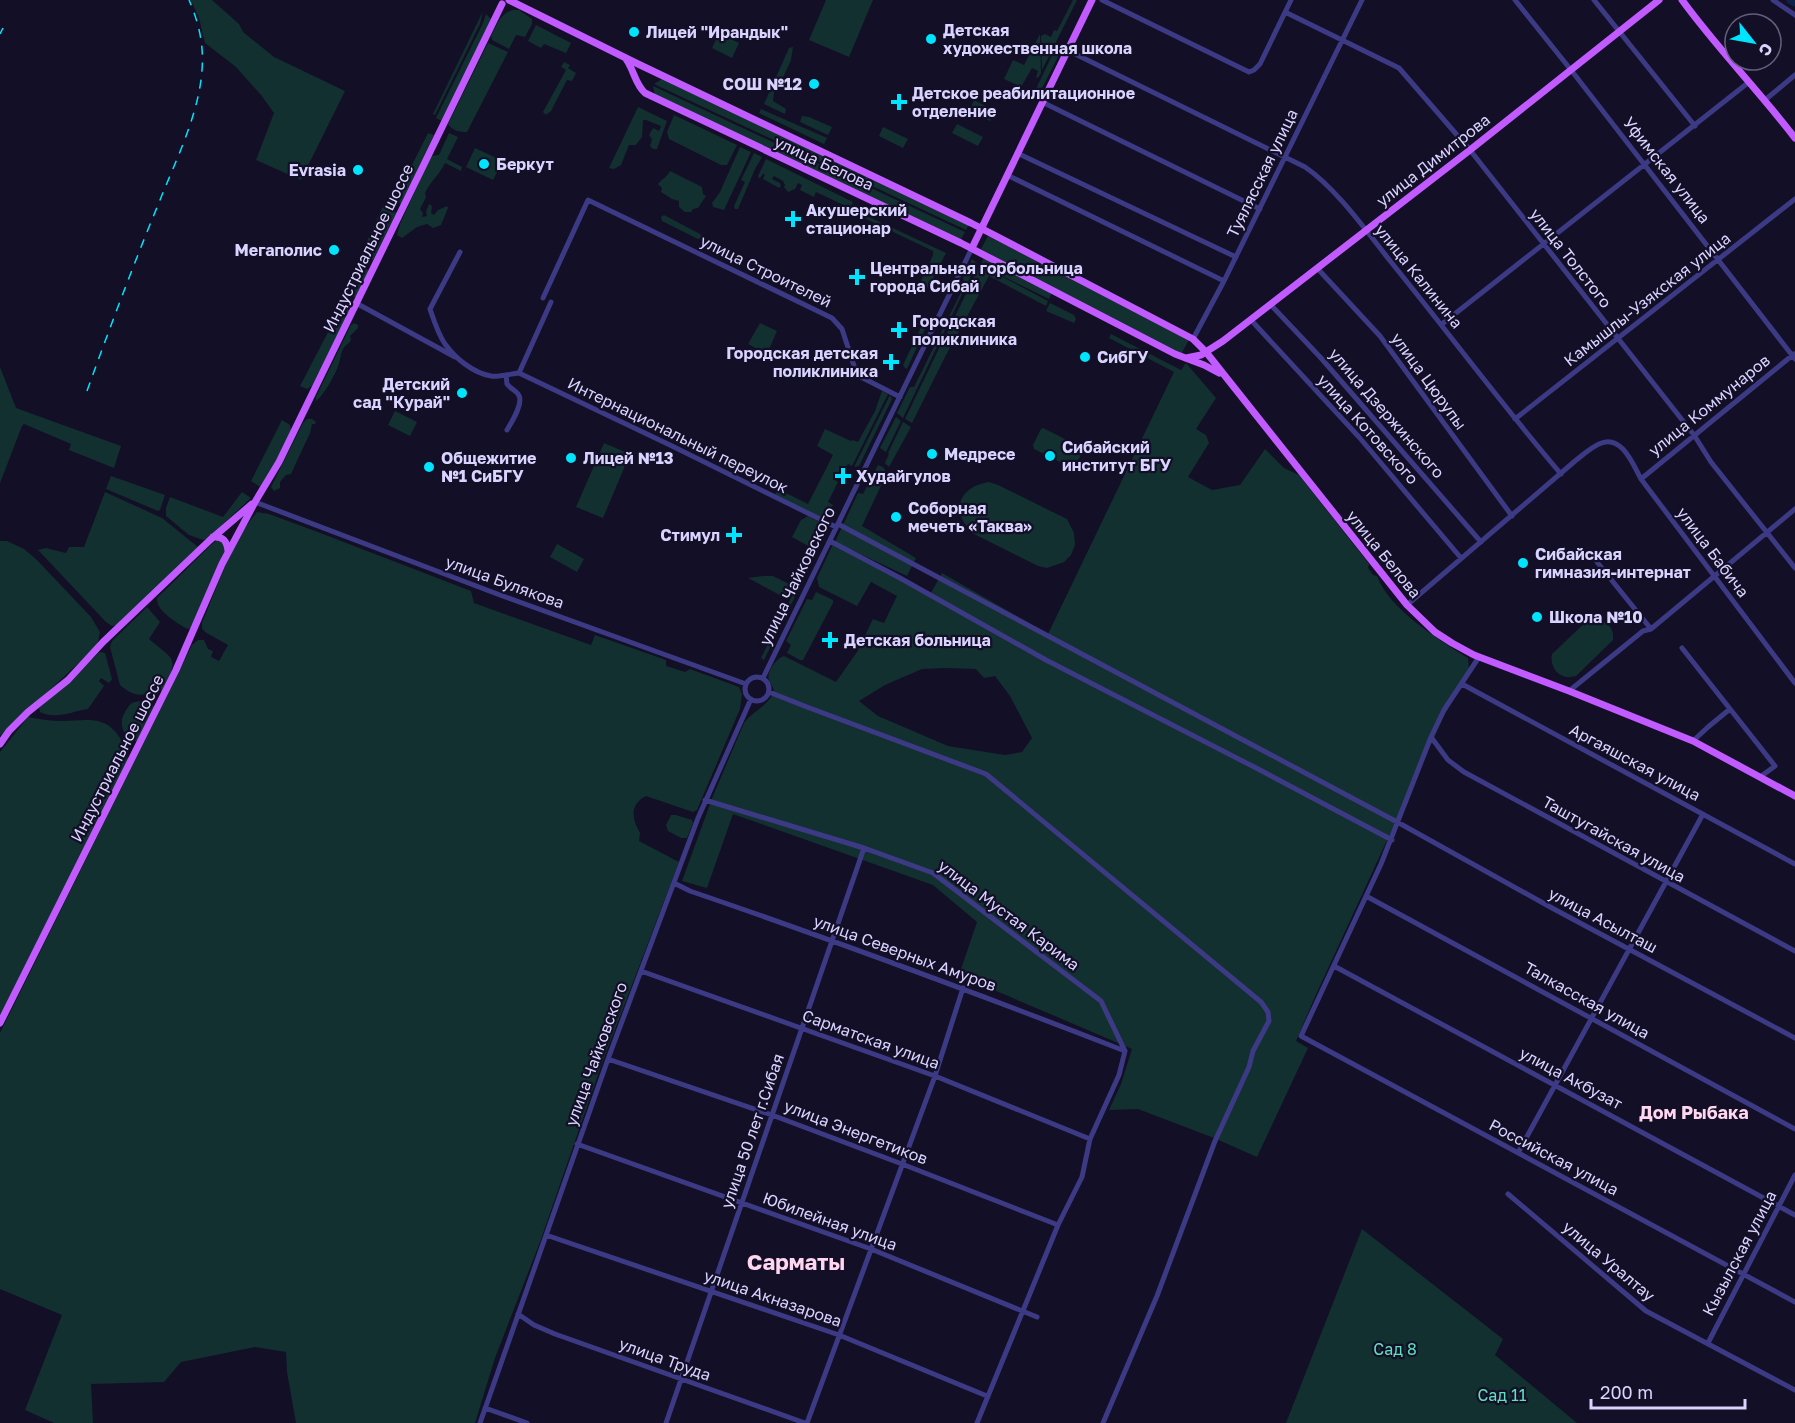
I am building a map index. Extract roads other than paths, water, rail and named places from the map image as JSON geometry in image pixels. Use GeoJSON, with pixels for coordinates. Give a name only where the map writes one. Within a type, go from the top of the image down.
{"type":"FeatureCollection","features":[{"type":"Feature","properties":{"kind":"main road"},"geometry":{"type":"LineString","coordinates":[[501,2],[512,0]]}},
{"type":"Feature","properties":{"kind":"main road","name":"улица Белова"},"geometry":{"type":"LineString","coordinates":[[512,0],[525,9],[636,63],[982,228],[1193,339],[1206,352],[1407,605],[1435,632],[1479,657],[1693,741],[1795,796]]}},
{"type":"Feature","properties":{"kind":"main road"},"geometry":{"type":"LineString","coordinates":[[524,0],[525,9]]}},
{"type":"Feature","properties":{"kind":"main road","name":"улица Чайковского"},"geometry":{"type":"LineString","coordinates":[[972,248],[1092,0]]}},
{"type":"Feature","properties":{"kind":"main road","name":"улица Димитрова"},"geometry":{"type":"LineString","coordinates":[[1186,358],[1206,352],[1251,320],[1659,0]]}},
{"type":"Feature","properties":{"kind":"main road"},"geometry":{"type":"LineString","coordinates":[[1682,0],[1795,138]]}},
{"type":"Feature","properties":{"kind":"main road","name":"Индустриальное шоссе"},"geometry":{"type":"LineString","coordinates":[[0,1023],[172,679],[228,553],[279,462],[501,2]]}},
{"type":"Feature","properties":{"kind":"main road","name":"улица Белова"},"geometry":{"type":"LineString","coordinates":[[622,56],[634,72],[642,91],[972,248],[1224,376]]}},
{"type":"Feature","properties":{"kind":"main road"},"geometry":{"type":"LineString","coordinates":[[636,63],[640,72]]}},
{"type":"Feature","properties":{"kind":"main road"},"geometry":{"type":"LineString","coordinates":[[636,81],[640,72],[648,68]]}},
{"type":"Feature","properties":{"kind":"main road"},"geometry":{"type":"LineString","coordinates":[[1193,339],[1208,344],[1223,341]]}},
{"type":"Feature","properties":{"kind":"main road","name":"Туялясская улица"},"geometry":{"type":"LineString","coordinates":[[1186,358],[1195,346],[1193,339]]}},
{"type":"Feature","properties":{"kind":"main road","name":"Индустриальное шоссе"},"geometry":{"type":"LineString","coordinates":[[0,744],[28,712],[68,680],[103,642],[213,537],[255,502]]}},
{"type":"Feature","properties":{"kind":"main road"},"geometry":{"type":"LineString","coordinates":[[213,537],[224,539],[228,553]]}},
{"type":"Feature","properties":{"kind":"street"},"geometry":{"type":"LineString","coordinates":[[1102,0],[1249,72],[1260,64],[1291,0]]}},
{"type":"Feature","properties":{"kind":"street","name":"Туялясская улица"},"geometry":{"type":"LineString","coordinates":[[1193,339],[1260,209],[1362,0]]}},
{"type":"Feature","properties":{"kind":"street","name":"Уфимская улица"},"geometry":{"type":"LineString","coordinates":[[1515,0],[1794,356]]}},
{"type":"Feature","properties":{"kind":"street"},"geometry":{"type":"LineString","coordinates":[[1594,0],[1695,126]]}},
{"type":"Feature","properties":{"kind":"street"},"geometry":{"type":"LineString","coordinates":[[1773,0],[1795,15]]}},
{"type":"Feature","properties":{"kind":"street","name":"улица Толстого"},"geometry":{"type":"LineString","coordinates":[[1285,12],[1399,68],[1470,150],[1694,435],[1711,462],[1795,568]]}},
{"type":"Feature","properties":{"kind":"street","name":"улица Калинина"},"geometry":{"type":"LineString","coordinates":[[1067,50],[1305,167],[1318,176],[1442,324],[1515,419],[1561,474]]}},
{"type":"Feature","properties":{"kind":"street"},"geometry":{"type":"LineString","coordinates":[[1766,100],[1795,75]]}},
{"type":"Feature","properties":{"kind":"street"},"geometry":{"type":"LineString","coordinates":[[1442,324],[1749,82]]}},
{"type":"Feature","properties":{"kind":"street"},"geometry":{"type":"LineString","coordinates":[[1042,102],[1260,209]]}},
{"type":"Feature","properties":{"kind":"street"},"geometry":{"type":"LineString","coordinates":[[1017,153],[1236,257]]}},
{"type":"Feature","properties":{"kind":"street"},"geometry":{"type":"LineString","coordinates":[[1007,175],[1224,281]]}},
{"type":"Feature","properties":{"kind":"street","name":"Камышлы-Узякская улица"},"geometry":{"type":"LineString","coordinates":[[1515,419],[1795,199]]}},
{"type":"Feature","properties":{"kind":"street","name":"улица Строителей"},"geometry":{"type":"LineString","coordinates":[[543,298],[588,200],[832,318],[842,329],[857,375],[900,397]]}},
{"type":"Feature","properties":{"kind":"street","name":"улица Чайковского"},"geometry":{"type":"LineString","coordinates":[[763,678],[972,248]]}},
{"type":"Feature","properties":{"kind":"street"},"geometry":{"type":"LineString","coordinates":[[460,252],[430,309],[445,344],[461,361]]}},
{"type":"Feature","properties":{"kind":"street","name":"улица Цюрупы"},"geometry":{"type":"LineString","coordinates":[[1317,268],[1380,336],[1512,516]]}},
{"type":"Feature","properties":{"kind":"street"},"geometry":{"type":"LineString","coordinates":[[356,303],[461,361],[479,374],[494,376],[519,373],[550,302]]}},
{"type":"Feature","properties":{"kind":"street","name":"улица Дзержинского"},"geometry":{"type":"LineString","coordinates":[[1270,304],[1322,358],[1481,542]]}},
{"type":"Feature","properties":{"kind":"street","name":"улица Котовского"},"geometry":{"type":"LineString","coordinates":[[1251,320],[1359,437],[1461,558]]}},
{"type":"Feature","properties":{"kind":"street","name":"улица Коммунаров"},"geometry":{"type":"LineString","coordinates":[[1641,479],[1794,356]]}},
{"type":"Feature","properties":{"kind":"street","name":"Интернациональный переулок"},"geometry":{"type":"LineString","coordinates":[[519,373],[837,526],[1399,823]]}},
{"type":"Feature","properties":{"kind":"street"},"geometry":{"type":"LineString","coordinates":[[506,375],[507,384],[520,398],[520,404],[507,430]]}},
{"type":"Feature","properties":{"kind":"street","name":"улица Бабича"},"geometry":{"type":"LineString","coordinates":[[1561,474],[1599,443],[1609,441],[1619,445],[1628,455],[1641,479],[1795,683]]}},
{"type":"Feature","properties":{"kind":"street"},"geometry":{"type":"LineString","coordinates":[[1407,605],[1561,474]]}},
{"type":"Feature","properties":{"kind":"street","name":"улица Булякова"},"geometry":{"type":"LineString","coordinates":[[255,502],[500,596],[746,684]]}},
{"type":"Feature","properties":{"kind":"street"},"geometry":{"type":"LineString","coordinates":[[1569,691],[1643,631],[1651,629],[1795,509]]}},
{"type":"Feature","properties":{"kind":"street"},"geometry":{"type":"LineString","coordinates":[[830,541],[1046,660],[1392,840]]}},
{"type":"Feature","properties":{"kind":"street"},"geometry":{"type":"LineString","coordinates":[[1593,557],[1651,629]]}},
{"type":"Feature","properties":{"kind":"street"},"geometry":{"type":"LineString","coordinates":[[1682,648],[1775,766],[1760,777]]}},
{"type":"Feature","properties":{"kind":"street"},"geometry":{"type":"LineString","coordinates":[[1334,966],[1392,840],[1431,736],[1444,710],[1479,657]]}},
{"type":"Feature","properties":{"kind":"street"},"geometry":{"type":"LineString","coordinates":[[763,678],[767,681],[769,692],[762,700],[751,699],[746,693],[746,684],[750,679],[763,678]]}},
{"type":"Feature","properties":{"kind":"street","name":"Аргаяшская улица"},"geometry":{"type":"LineString","coordinates":[[1462,684],[1795,864]]}},
{"type":"Feature","properties":{"kind":"street"},"geometry":{"type":"LineString","coordinates":[[769,692],[986,774],[1261,1002],[1268,1012],[1269,1021],[1253,1052],[1249,1067],[1215,1141],[1157,1296],[1103,1423]]}},
{"type":"Feature","properties":{"kind":"street","name":"улица Чайковского"},"geometry":{"type":"LineString","coordinates":[[480,1423],[608,1059],[705,800],[751,699]]}},
{"type":"Feature","properties":{"kind":"street"},"geometry":{"type":"LineString","coordinates":[[1693,741],[1730,709]]}},
{"type":"Feature","properties":{"kind":"street","name":"Таштугайская улица"},"geometry":{"type":"LineString","coordinates":[[1431,736],[1448,760],[1464,772],[1795,951]]}},
{"type":"Feature","properties":{"kind":"street","name":"улица Мустая Карима"},"geometry":{"type":"LineString","coordinates":[[705,800],[864,848],[933,873],[1101,1001],[1125,1052]]}},
{"type":"Feature","properties":{"kind":"street"},"geometry":{"type":"LineString","coordinates":[[1518,1153],[1703,814]]}},
{"type":"Feature","properties":{"kind":"street","name":"улица Асылташ"},"geometry":{"type":"LineString","coordinates":[[1399,823],[1629,950],[1795,1038]]}},
{"type":"Feature","properties":{"kind":"street","name":"улица 50 лет г.Сибая"},"geometry":{"type":"LineString","coordinates":[[666,1423],[864,848]]}},
{"type":"Feature","properties":{"kind":"street","name":"улица Северных Амуров"},"geometry":{"type":"LineString","coordinates":[[674,883],[690,891],[963,988],[1125,1052]]}},
{"type":"Feature","properties":{"kind":"street","name":"Талкасская улица"},"geometry":{"type":"LineString","coordinates":[[1366,896],[1795,1128]]}},
{"type":"Feature","properties":{"kind":"street","name":"Российская улица"},"geometry":{"type":"LineString","coordinates":[[1334,966],[1301,1036],[1795,1302]]}},
{"type":"Feature","properties":{"kind":"street","name":"улица Акбузат"},"geometry":{"type":"LineString","coordinates":[[1334,966],[1795,1215]]}},
{"type":"Feature","properties":{"kind":"street","name":"Сарматская улица"},"geometry":{"type":"LineString","coordinates":[[641,971],[935,1076],[1090,1139]]}},
{"type":"Feature","properties":{"kind":"street"},"geometry":{"type":"LineString","coordinates":[[806,1423],[935,1076],[963,988]]}},
{"type":"Feature","properties":{"kind":"street"},"geometry":{"type":"LineString","coordinates":[[977,1423],[1058,1225],[1082,1177],[1090,1139],[1119,1076],[1125,1052]]}},
{"type":"Feature","properties":{"kind":"street","name":"улица Энергетиков"},"geometry":{"type":"LineString","coordinates":[[608,1059],[772,1115],[1058,1225]]}},
{"type":"Feature","properties":{"kind":"street","name":"Юбилейная улица"},"geometry":{"type":"LineString","coordinates":[[577,1144],[871,1249],[1037,1317]]}},
{"type":"Feature","properties":{"kind":"street","name":"Кызылская улица"},"geometry":{"type":"LineString","coordinates":[[1708,1342],[1795,1175]]}},
{"type":"Feature","properties":{"kind":"street","name":"улица Уралтау"},"geometry":{"type":"LineString","coordinates":[[1508,1194],[1646,1311],[1795,1390]]}},
{"type":"Feature","properties":{"kind":"street","name":"улица Акназарова"},"geometry":{"type":"LineString","coordinates":[[546,1235],[839,1335],[987,1396]]}},
{"type":"Feature","properties":{"kind":"street","name":"улица Труда"},"geometry":{"type":"LineString","coordinates":[[518,1314],[534,1325],[555,1334],[806,1423]]}},
{"type":"Feature","properties":{"kind":"street"},"geometry":{"type":"LineString","coordinates":[[485,1408],[527,1423]]}},
{"type":"Feature","properties":{"kind":"waterway"},"geometry":{"type":"LineString","coordinates":[[1791,0],[1795,2]]}},
{"type":"Feature","properties":{"kind":"railway"},"geometry":{"type":"LineString","coordinates":[[87,391],[192,120],[200,87],[202,52],[196,17],[189,0]]}},
{"type":"Feature","properties":{"kind":"railway"},"geometry":{"type":"LineString","coordinates":[[0,34],[3,28]]}},
{"type":"Feature","properties":{"kind":"place","name":"Лицей \"Ирандык\""},"geometry":{"type":"Point","coordinates":[634,32]}},
{"type":"Feature","properties":{"kind":"place","name":"Детская художественная школа"},"geometry":{"type":"Point","coordinates":[931,39]}},
{"type":"Feature","properties":{"kind":"place","name":"СОШ №12"},"geometry":{"type":"Point","coordinates":[814,84]}},
{"type":"Feature","properties":{"kind":"place","name":"Детское реабилитационное отделение"},"geometry":{"type":"Point","coordinates":[899,102]}},
{"type":"Feature","properties":{"kind":"place","name":"Беркут"},"geometry":{"type":"Point","coordinates":[484,164]}},
{"type":"Feature","properties":{"kind":"place","name":"Evrasia"},"geometry":{"type":"Point","coordinates":[358,170]}},
{"type":"Feature","properties":{"kind":"place","name":"Акушерский стационар"},"geometry":{"type":"Point","coordinates":[793,219]}},
{"type":"Feature","properties":{"kind":"place","name":"Мегаполис"},"geometry":{"type":"Point","coordinates":[334,250]}},
{"type":"Feature","properties":{"kind":"place","name":"Центральная горбольница города Сибай"},"geometry":{"type":"Point","coordinates":[857,277]}},
{"type":"Feature","properties":{"kind":"place","name":"Городская поликлиника"},"geometry":{"type":"Point","coordinates":[899,330]}},
{"type":"Feature","properties":{"kind":"place","name":"СибГУ"},"geometry":{"type":"Point","coordinates":[1085,357]}},
{"type":"Feature","properties":{"kind":"place","name":"Городская детская поликлиника"},"geometry":{"type":"Point","coordinates":[891,362]}},
{"type":"Feature","properties":{"kind":"place","name":"Детский сад \"Курай\""},"geometry":{"type":"Point","coordinates":[462,393]}},
{"type":"Feature","properties":{"kind":"place","name":"Медресе"},"geometry":{"type":"Point","coordinates":[932,454]}},
{"type":"Feature","properties":{"kind":"place","name":"Сибайский институт БГУ"},"geometry":{"type":"Point","coordinates":[1050,456]}},
{"type":"Feature","properties":{"kind":"place","name":"Лицей №13"},"geometry":{"type":"Point","coordinates":[571,458]}},
{"type":"Feature","properties":{"kind":"place","name":"Общежитие №1 СиБГУ"},"geometry":{"type":"Point","coordinates":[429,467]}},
{"type":"Feature","properties":{"kind":"place","name":"Худайгулов"},"geometry":{"type":"Point","coordinates":[843,476]}},
{"type":"Feature","properties":{"kind":"place","name":"Соборная мечеть «Таква»"},"geometry":{"type":"Point","coordinates":[896,517]}},
{"type":"Feature","properties":{"kind":"place","name":"Стимул"},"geometry":{"type":"Point","coordinates":[734,535]}},
{"type":"Feature","properties":{"kind":"place","name":"Сибайская гимназия-интернат"},"geometry":{"type":"Point","coordinates":[1523,563]}},
{"type":"Feature","properties":{"kind":"place","name":"Школа №10"},"geometry":{"type":"Point","coordinates":[1537,617]}},
{"type":"Feature","properties":{"kind":"place","name":"Детская больница"},"geometry":{"type":"Point","coordinates":[830,640]}},
{"type":"Feature","properties":{"kind":"district","name":"Дом Рыбака"},"geometry":{"type":"Point","coordinates":[1694,1113]}},
{"type":"Feature","properties":{"kind":"district","name":"Сарматы"},"geometry":{"type":"Point","coordinates":[796,1262]}},
{"type":"Feature","properties":{"kind":"park label","name":"Сад 8"},"geometry":{"type":"Point","coordinates":[1395,1349]}},
{"type":"Feature","properties":{"kind":"park label","name":"Сад 11"},"geometry":{"type":"Point","coordinates":[1502,1395]}}]}
